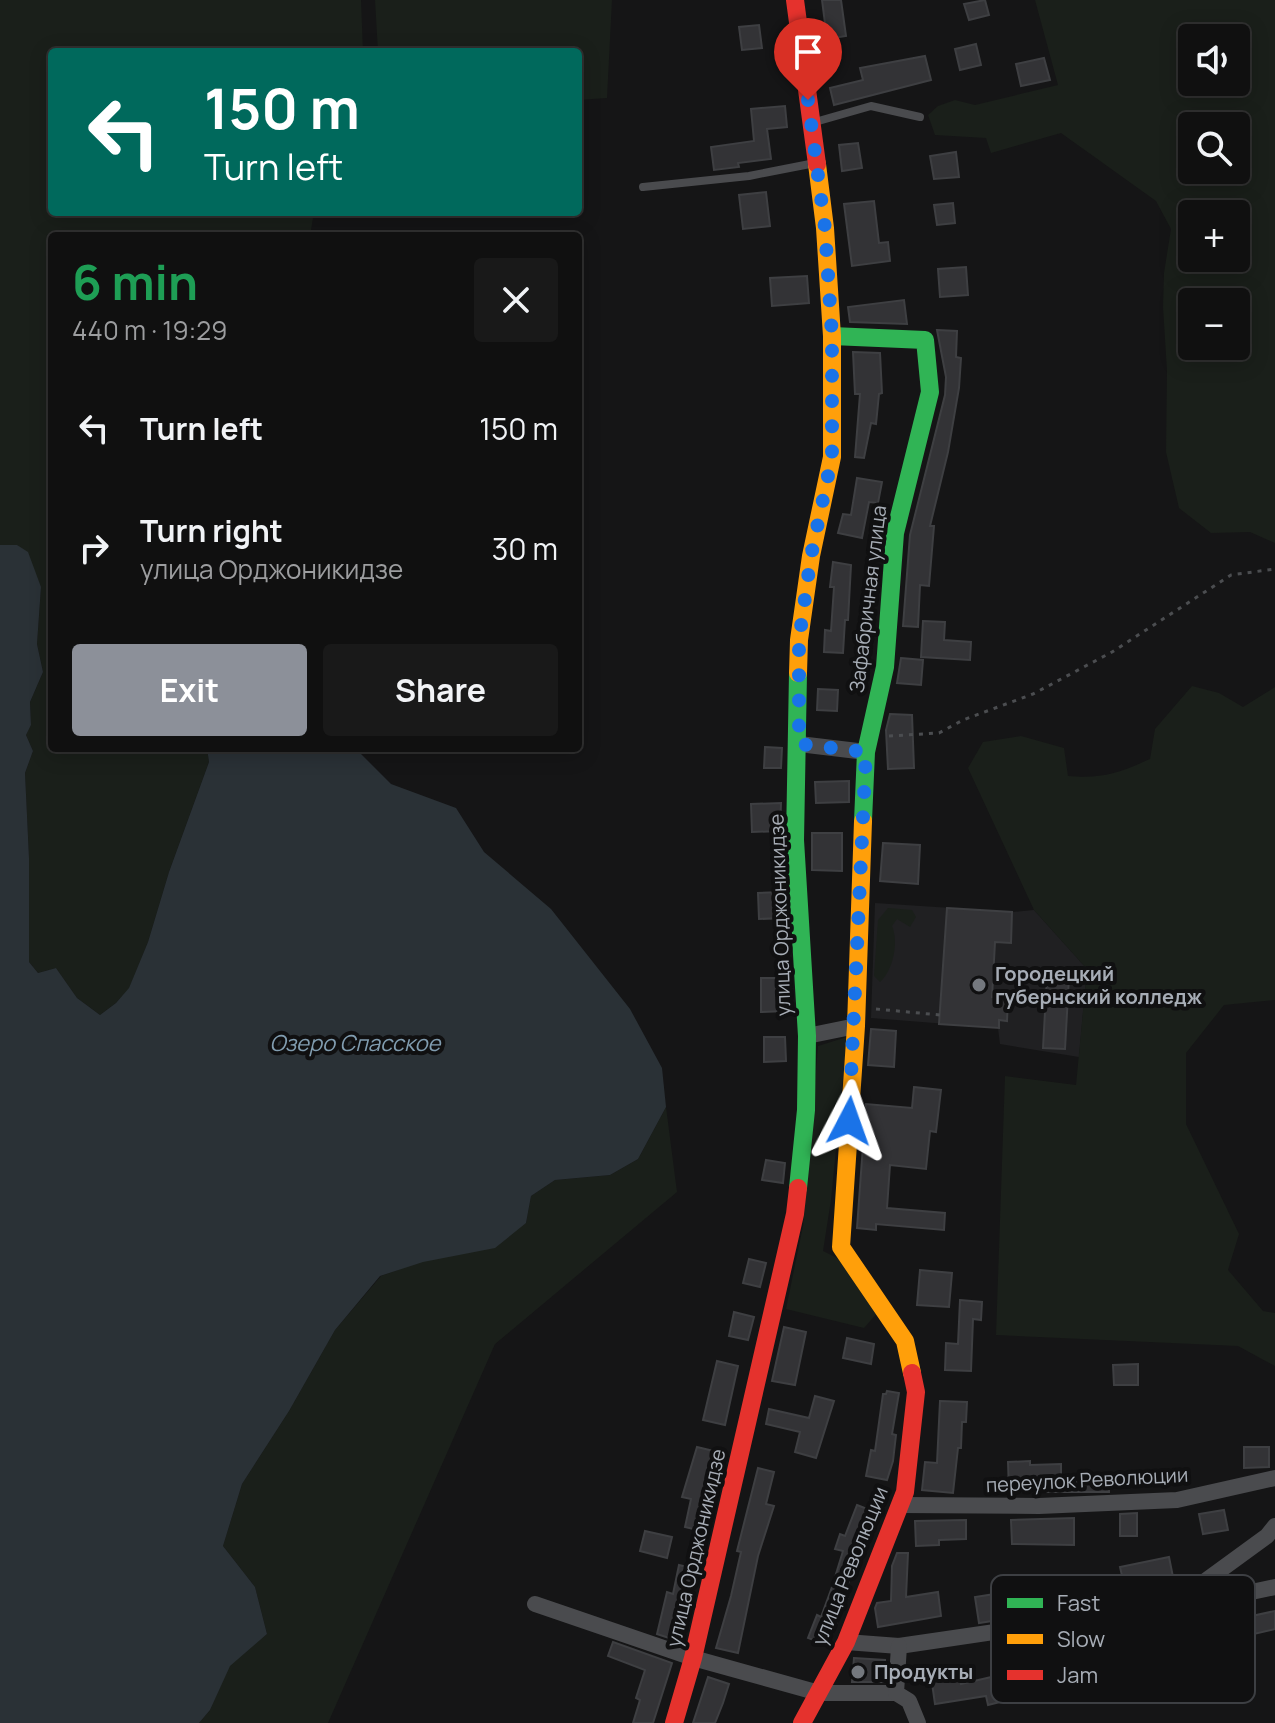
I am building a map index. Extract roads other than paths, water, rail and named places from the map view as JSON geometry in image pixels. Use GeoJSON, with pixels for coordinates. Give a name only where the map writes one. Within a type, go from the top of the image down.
{"type":"FeatureCollection","features":[{"type":"Feature","properties":{"kind":"street","name":"улица Орджоникидзе"},"geometry":{"type":"LineString","coordinates":[[674,1723],[693,1658],[795,1214],[806,1110],[807,1036],[795,840],[799,640],[811,556],[832,457],[832,336],[825,228],[795,0]]}},
{"type":"Feature","properties":{"kind":"street","name":"Зафабричная улица"},"geometry":{"type":"LineString","coordinates":[[832,336],[925,340],[930,392],[895,533],[885,667],[868,744],[856,1017],[841,1247]]}},
{"type":"Feature","properties":{"kind":"street"},"geometry":{"type":"LineString","coordinates":[[799,744],[868,744]]}},
{"type":"Feature","properties":{"kind":"street"},"geometry":{"type":"LineString","coordinates":[[807,1036],[856,1017]]}},
{"type":"Feature","properties":{"kind":"street","name":"улица Революции"},"geometry":{"type":"LineString","coordinates":[[802,1723],[846,1642],[905,1492],[916,1392],[905,1341],[841,1247]]}},
{"type":"Feature","properties":{"kind":"street","name":"переулок Революции"},"geometry":{"type":"LineString","coordinates":[[900,1505],[1039,1506],[1177,1500],[1275,1478]]}},
{"type":"Feature","properties":{"kind":"street"},"geometry":{"type":"LineString","coordinates":[[1214,1575],[1267,1536],[1275,1526]]}},
{"type":"Feature","properties":{"kind":"street"},"geometry":{"type":"LineString","coordinates":[[1255,1591],[1275,1587]]}},
{"type":"Feature","properties":{"kind":"street"},"geometry":{"type":"LineString","coordinates":[[535,1604],[693,1658],[819,1693],[896,1693],[909,1701],[918,1723]]}},
{"type":"Feature","properties":{"kind":"street"},"geometry":{"type":"LineString","coordinates":[[846,1642],[899,1646],[991,1632]]}},
{"type":"Feature","properties":{"kind":"street"},"geometry":{"type":"LineString","coordinates":[[896,1693],[899,1646]]}},
{"type":"Feature","properties":{"kind":"lane"},"geometry":{"type":"LineString","coordinates":[[811,123],[871,106],[920,117]]}},
{"type":"Feature","properties":{"kind":"lane"},"geometry":{"type":"LineString","coordinates":[[643,187],[749,176],[815,163]]}},
{"type":"Feature","properties":{"kind":"water","name":"Озеро Спасское"},"geometry":{"type":"Polygon","coordinates":[[[0,545],[17,545],[28,552],[41,587],[37,644],[43,672],[30,702],[31,725],[26,735],[33,751],[25,773],[29,962],[38,973],[56,968],[77,998],[100,1015],[129,988],[148,942],[169,872],[209,762],[208,752],[359,752],[391,784],[456,808],[484,852],[551,909],[630,1009],[662,1068],[666,1107],[638,1159],[610,1175],[555,1180],[531,1196],[526,1223],[495,1248],[423,1262],[380,1276],[335,1330],[289,1411],[242,1484],[223,1546],[255,1587],[267,1634],[230,1666],[210,1710],[199,1723],[0,1723],[0,545]]]}},
{"type":"Feature","properties":{"kind":"place","name":"Городецкий губернский колледж"},"geometry":{"type":"Point","coordinates":[979,985]}},
{"type":"Feature","properties":{"kind":"place","name":"Продукты"},"geometry":{"type":"Point","coordinates":[858,1672]}}]}
